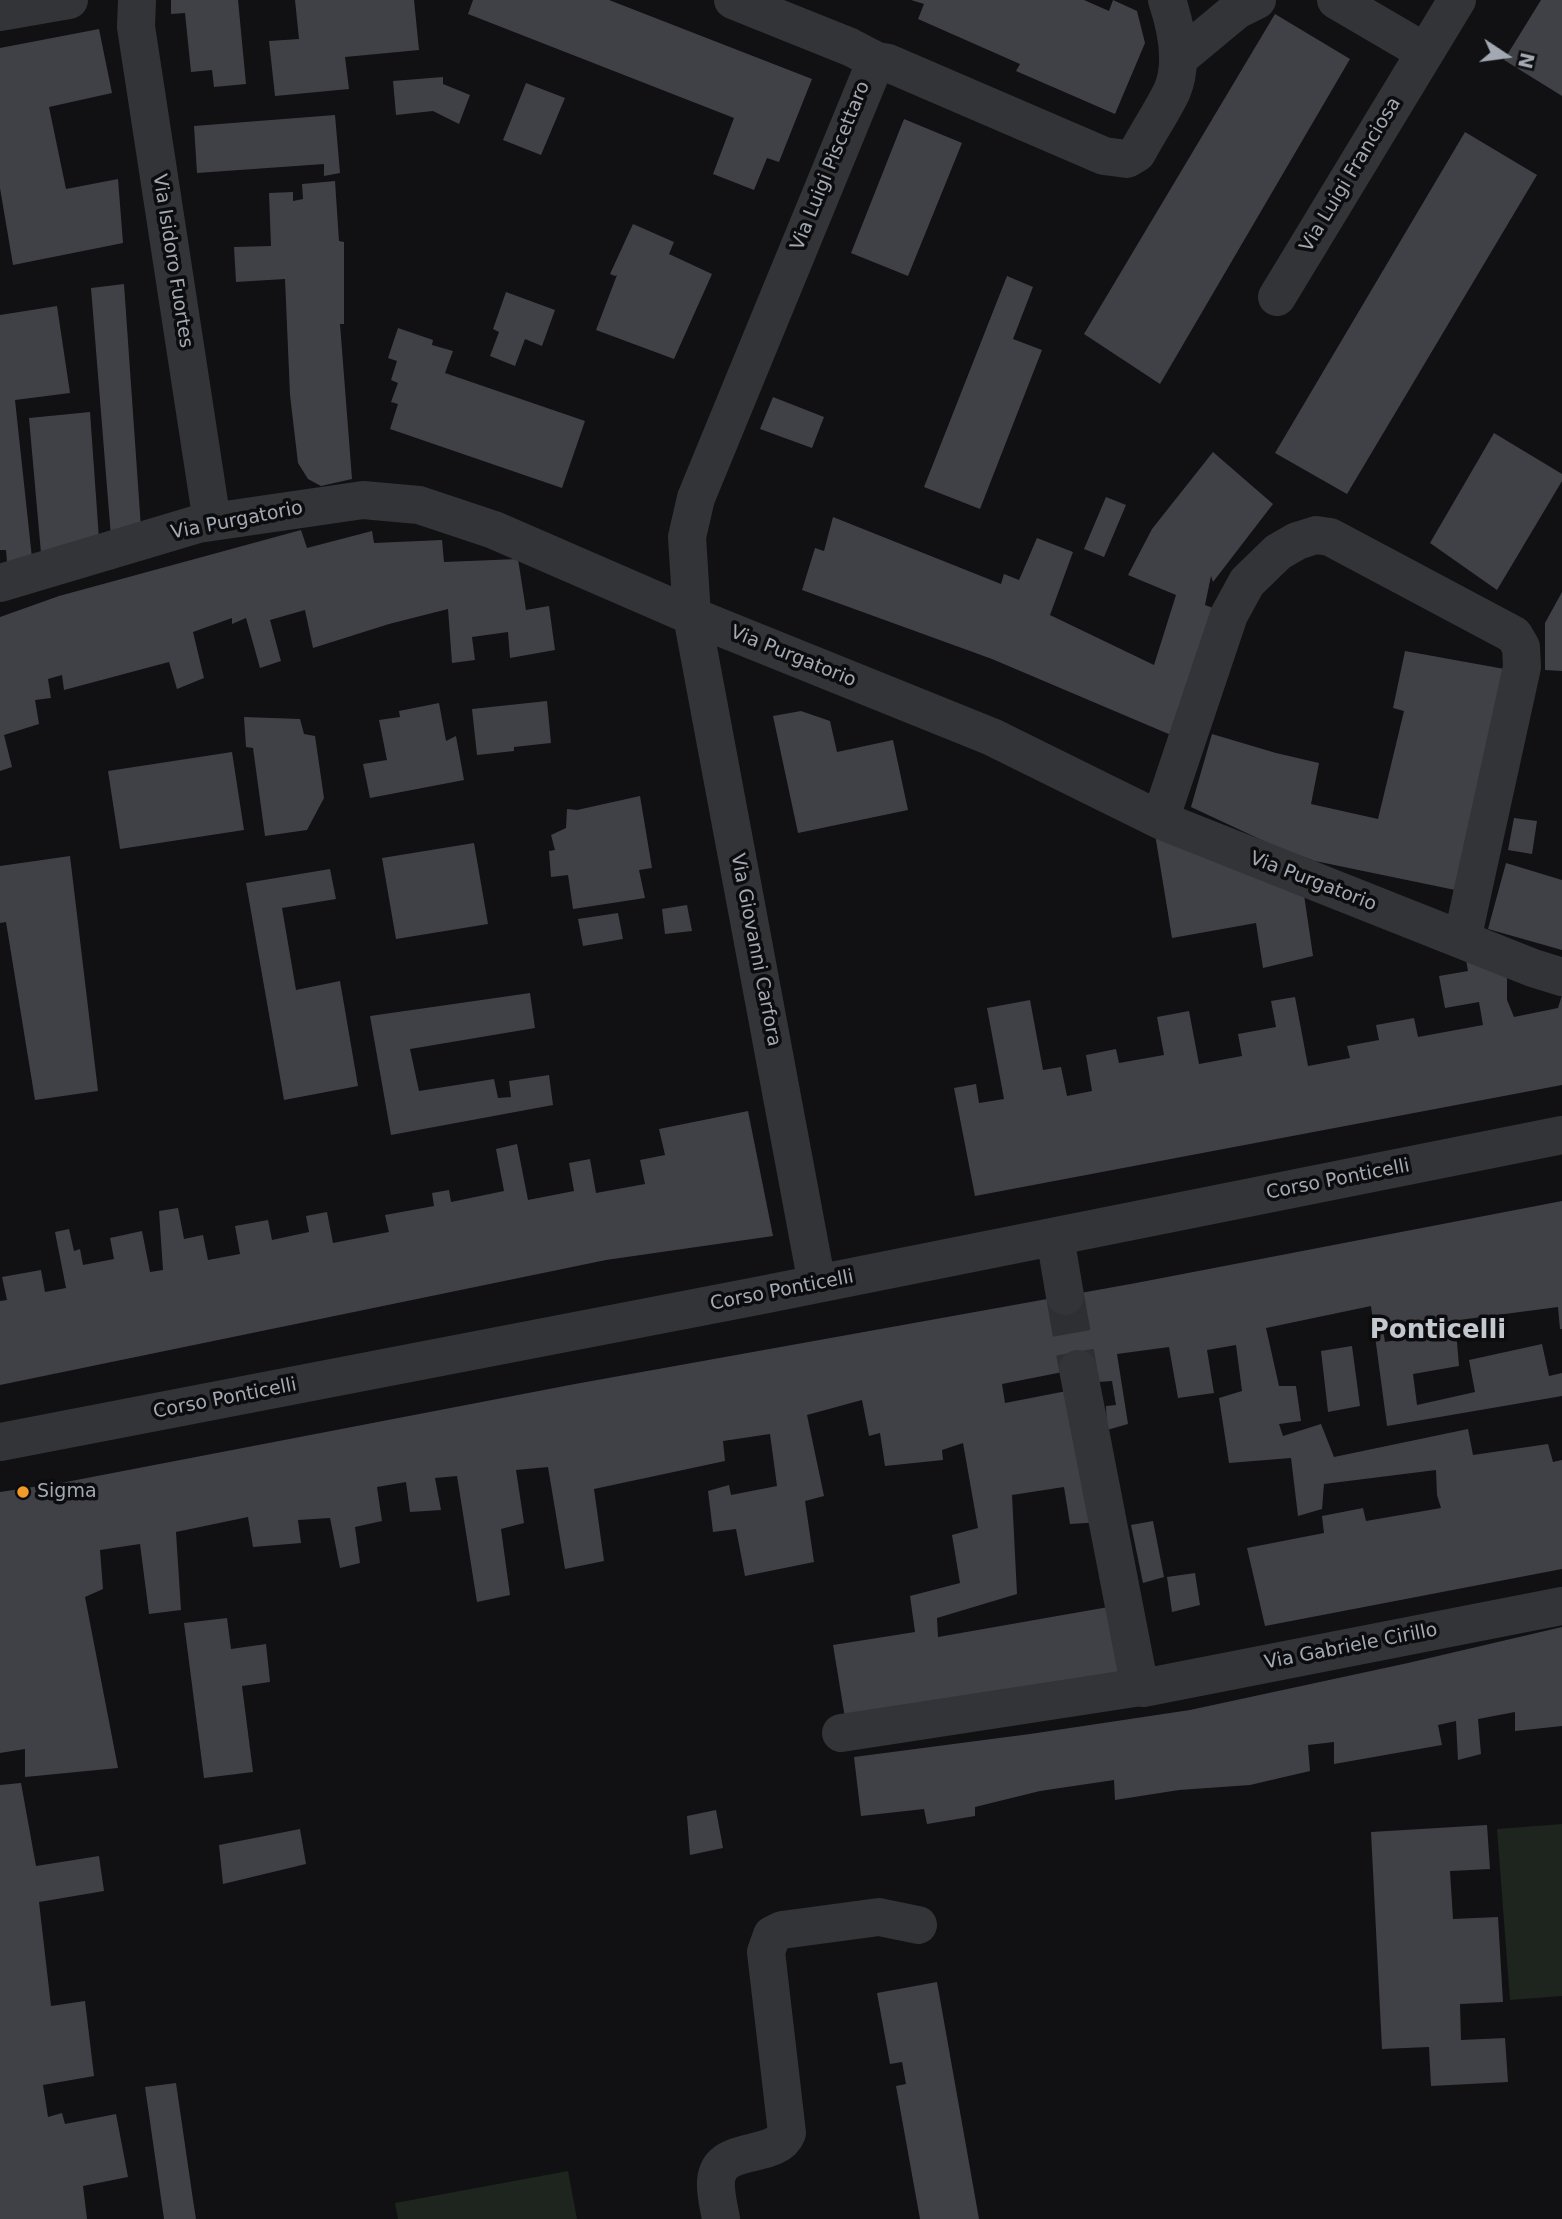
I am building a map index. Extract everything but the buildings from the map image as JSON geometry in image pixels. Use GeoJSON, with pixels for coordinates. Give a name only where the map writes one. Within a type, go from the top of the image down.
{"type":"FeatureCollection","features":[{"type":"Feature","properties":{"kind":"street"},"geometry":{"type":"LineString","coordinates":[[0,12],[69,0]]}},
{"type":"Feature","properties":{"kind":"street","name":"Via Isidoro Fuortes"},"geometry":{"type":"LineString","coordinates":[[137,0],[136,27],[212,522]]}},
{"type":"Feature","properties":{"kind":"street","name":"Via Luigi Piscettaro"},"geometry":{"type":"LineString","coordinates":[[692,616],[687,537],[695,498],[877,61],[888,63],[1104,156],[1127,159],[1137,152],[1173,89],[1178,59],[1175,24],[1167,0]]}},
{"type":"Feature","properties":{"kind":"street"},"geometry":{"type":"LineString","coordinates":[[1178,59],[1237,10],[1257,0]]}},
{"type":"Feature","properties":{"kind":"street"},"geometry":{"type":"LineString","coordinates":[[1336,0],[1425,52]]}},
{"type":"Feature","properties":{"kind":"street","name":"Via Luigi Franciosa"},"geometry":{"type":"LineString","coordinates":[[1277,297],[1457,0]]}},
{"type":"Feature","properties":{"kind":"street"},"geometry":{"type":"LineString","coordinates":[[752,3],[877,61]]}},
{"type":"Feature","properties":{"kind":"street","name":"Via Purgatorio"},"geometry":{"type":"LineString","coordinates":[[0,583],[212,522],[363,500],[419,505],[494,530],[692,616],[992,737],[1160,820],[1562,977]]}},
{"type":"Feature","properties":{"kind":"street"},"geometry":{"type":"LineString","coordinates":[[1160,820],[1229,615],[1247,582],[1278,552],[1297,541],[1316,535],[1330,537],[1514,635],[1521,647],[1522,667],[1462,940]]}},
{"type":"Feature","properties":{"kind":"street","name":"Via Giovanni Carfora"},"geometry":{"type":"LineString","coordinates":[[692,616],[817,1284]]}},
{"type":"Feature","properties":{"kind":"street","name":"Corso Ponticelli"},"geometry":{"type":"LineString","coordinates":[[0,1442],[817,1284],[1562,1135]]}},
{"type":"Feature","properties":{"kind":"street"},"geometry":{"type":"LineString","coordinates":[[1055,1237],[1065,1296]]}},
{"type":"Feature","properties":{"kind":"street"},"geometry":{"type":"LineString","coordinates":[[1078,1369],[1141,1688]]}},
{"type":"Feature","properties":{"kind":"street","name":"Via Gabriele Cirillo"},"geometry":{"type":"LineString","coordinates":[[841,1733],[1141,1688],[1562,1606]]}},
{"type":"Feature","properties":{"kind":"street"},"geometry":{"type":"LineString","coordinates":[[722,2219],[716,2186],[718,2169],[729,2160],[780,2143],[787,2133],[766,1952],[772,1935],[782,1930],[878,1917],[918,1925]]}},
{"type":"Feature","properties":{"kind":"shaded area"},"geometry":{"type":"Polygon","coordinates":[[[1562,1824],[1562,1996],[1510,2000],[1497,1829],[1562,1824]]]}},
{"type":"Feature","properties":{"kind":"shaded area"},"geometry":{"type":"Polygon","coordinates":[[[568,2171],[577,2219],[398,2219],[395,2203],[568,2171]]]}},
{"type":"Feature","properties":{"kind":"tunnel"},"geometry":{"type":"LineString","coordinates":[[1065,1296],[1078,1369]]}},
{"type":"Feature","properties":{"kind":"place","name":"Sigma"},"geometry":{"type":"Point","coordinates":[23,1492]}},
{"type":"Feature","properties":{"kind":"district","name":"Ponticelli"},"geometry":{"type":"Point","coordinates":[1438,1331]}}]}
